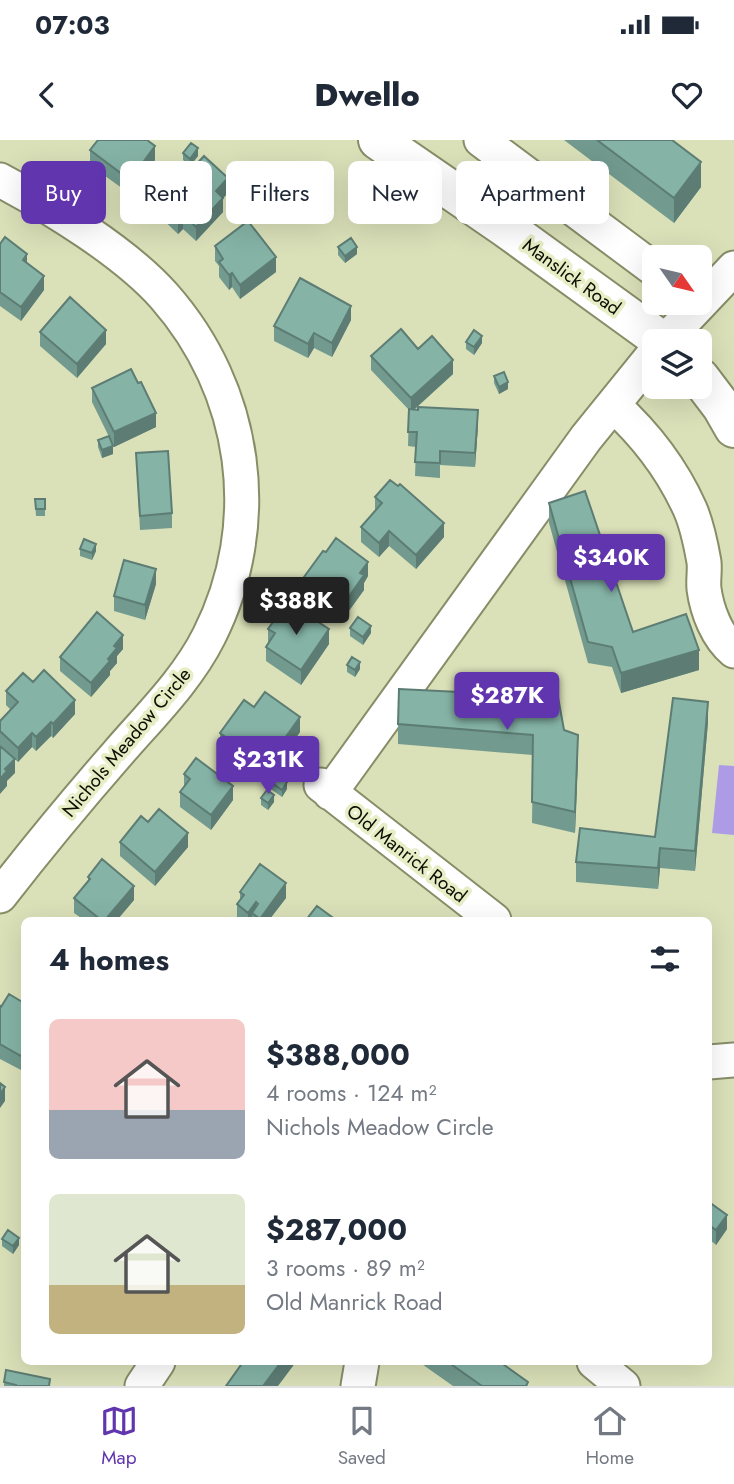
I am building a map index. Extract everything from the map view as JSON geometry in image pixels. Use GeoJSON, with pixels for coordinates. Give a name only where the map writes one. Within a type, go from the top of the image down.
{"type":"FeatureCollection","features":[{"type":"Feature","properties":{"kind":"main road","name":"Manslick Road"},"geometry":{"type":"LineString","coordinates":[[378,140],[647,329]]}},
{"type":"Feature","properties":{"kind":"main road"},"geometry":{"type":"LineString","coordinates":[[712,394],[732,420]]}},
{"type":"Feature","properties":{"kind":"street"},"geometry":{"type":"LineString","coordinates":[[481,140],[642,260]]}},
{"type":"Feature","properties":{"kind":"street","name":"Nichols Meadow Circle"},"geometry":{"type":"LineString","coordinates":[[0,180],[41,202],[124,260],[162,294],[191,330],[213,368],[229,408],[240,453],[243,502],[239,551],[227,595],[209,638],[184,677],[62,817],[0,896]]}},
{"type":"Feature","properties":{"kind":"street"},"geometry":{"type":"LineString","coordinates":[[712,291],[734,268]]}},
{"type":"Feature","properties":{"kind":"street"},"geometry":{"type":"LineString","coordinates":[[675,329],[689,315]]}},
{"type":"Feature","properties":{"kind":"street"},"geometry":{"type":"LineString","coordinates":[[642,369],[613,405],[637,427],[657,454],[690,510],[704,564],[704,588],[709,610],[718,631],[734,651]]}},
{"type":"Feature","properties":{"kind":"street","name":"Old Manrick Road"},"geometry":{"type":"LineString","coordinates":[[490,917],[326,789],[613,405]]}},
{"type":"Feature","properties":{"kind":"street"},"geometry":{"type":"LineString","coordinates":[[712,1062],[734,1060]]}},
{"type":"Feature","properties":{"kind":"street"},"geometry":{"type":"LineString","coordinates":[[142,1386],[156,1365]]}},
{"type":"Feature","properties":{"kind":"street"},"geometry":{"type":"LineString","coordinates":[[358,1386],[362,1365]]}},
{"type":"Feature","properties":{"kind":"shaded area"},"geometry":{"type":"Polygon","coordinates":[[[719,765],[734,766],[734,835],[712,833],[719,765]]]}},
{"type":"Feature","properties":{"kind":"building"},"geometry":{"type":"Polygon","coordinates":[[[98,140],[147,140],[155,146],[144,161],[120,161],[120,172],[90,150],[98,140]]]}},
{"type":"Feature","properties":{"kind":"building"},"geometry":{"type":"Polygon","coordinates":[[[597,140],[672,140],[701,162],[674,198],[597,140]]]}},
{"type":"Feature","properties":{"kind":"building"},"geometry":{"type":"Polygon","coordinates":[[[191,143],[198,148],[190,159],[183,153],[191,143]]]}},
{"type":"Feature","properties":{"kind":"building"},"geometry":{"type":"Polygon","coordinates":[[[212,163],[226,176],[226,180],[216,191],[223,198],[212,210],[212,163]]]}},
{"type":"Feature","properties":{"kind":"building"},"geometry":{"type":"Polygon","coordinates":[[[244,224],[250,224],[276,257],[240,285],[232,273],[229,275],[219,262],[223,259],[215,246],[244,224]]]}},
{"type":"Feature","properties":{"kind":"building"},"geometry":{"type":"Polygon","coordinates":[[[5,237],[27,254],[23,260],[44,276],[21,307],[0,292],[0,244],[5,237]]]}},
{"type":"Feature","properties":{"kind":"building"},"geometry":{"type":"Polygon","coordinates":[[[351,238],[357,247],[345,256],[338,247],[351,238]]]}},
{"type":"Feature","properties":{"kind":"building"},"geometry":{"type":"Polygon","coordinates":[[[300,278],[351,306],[332,343],[314,333],[308,344],[274,326],[300,278]]]}},
{"type":"Feature","properties":{"kind":"building"},"geometry":{"type":"Polygon","coordinates":[[[70,297],[106,330],[77,364],[40,332],[70,297]]]}},
{"type":"Feature","properties":{"kind":"building"},"geometry":{"type":"Polygon","coordinates":[[[401,329],[418,349],[432,336],[453,360],[411,398],[371,356],[401,329]]]}},
{"type":"Feature","properties":{"kind":"building"},"geometry":{"type":"Polygon","coordinates":[[[474,330],[482,336],[474,347],[466,342],[474,330]]]}},
{"type":"Feature","properties":{"kind":"building"},"geometry":{"type":"Polygon","coordinates":[[[131,369],[138,383],[141,382],[156,413],[114,432],[92,388],[131,369]]]}},
{"type":"Feature","properties":{"kind":"building"},"geometry":{"type":"Polygon","coordinates":[[[504,372],[508,382],[499,387],[494,376],[504,372]]]}},
{"type":"Feature","properties":{"kind":"building"},"geometry":{"type":"Polygon","coordinates":[[[418,407],[478,410],[475,453],[440,451],[440,463],[415,462],[417,432],[408,432],[409,409],[418,410],[418,407]]]}},
{"type":"Feature","properties":{"kind":"building"},"geometry":{"type":"Polygon","coordinates":[[[109,436],[113,446],[102,450],[98,440],[109,436]]]}},
{"type":"Feature","properties":{"kind":"building"},"geometry":{"type":"Polygon","coordinates":[[[168,451],[172,513],[140,516],[136,453],[168,451]]]}},
{"type":"Feature","properties":{"kind":"building"},"geometry":{"type":"Polygon","coordinates":[[[390,480],[398,486],[400,484],[444,523],[416,555],[389,531],[379,543],[361,527],[382,503],[375,497],[390,480]]]}},
{"type":"Feature","properties":{"kind":"building"},"geometry":{"type":"Polygon","coordinates":[[[585,491],[633,632],[686,614],[699,650],[621,673],[612,647],[588,642],[549,503],[585,491]]]}},
{"type":"Feature","properties":{"kind":"building"},"geometry":{"type":"Polygon","coordinates":[[[35,499],[45,499],[45,509],[36,509],[35,499]]]}},
{"type":"Feature","properties":{"kind":"building"},"geometry":{"type":"Polygon","coordinates":[[[336,538],[368,562],[360,573],[364,575],[343,605],[304,577],[336,538]]]}},
{"type":"Feature","properties":{"kind":"building"},"geometry":{"type":"Polygon","coordinates":[[[84,539],[96,544],[92,553],[80,549],[84,539]]]}},
{"type":"Feature","properties":{"kind":"building"},"geometry":{"type":"Polygon","coordinates":[[[124,560],[156,569],[145,605],[114,596],[124,560]]]}},
{"type":"Feature","properties":{"kind":"building"},"geometry":{"type":"Polygon","coordinates":[[[294,606],[329,629],[301,670],[266,647],[275,633],[268,629],[278,615],[285,620],[294,606]]]}},
{"type":"Feature","properties":{"kind":"building"},"geometry":{"type":"Polygon","coordinates":[[[97,612],[123,635],[114,646],[117,648],[108,659],[110,661],[91,683],[60,657],[97,612]]]}},
{"type":"Feature","properties":{"kind":"building"},"geometry":{"type":"Polygon","coordinates":[[[358,617],[371,626],[363,637],[350,628],[358,617]]]}},
{"type":"Feature","properties":{"kind":"building"},"geometry":{"type":"Polygon","coordinates":[[[352,657],[360,662],[355,670],[347,665],[352,657]]]}},
{"type":"Feature","properties":{"kind":"building"},"geometry":{"type":"Polygon","coordinates":[[[44,670],[75,700],[53,724],[51,722],[36,737],[32,733],[18,748],[0,731],[0,721],[18,702],[6,691],[23,673],[33,682],[44,670]]]}},
{"type":"Feature","properties":{"kind":"building"},"geometry":{"type":"Polygon","coordinates":[[[399,689],[558,697],[564,730],[578,735],[575,812],[532,802],[533,735],[398,724],[399,689]]]}},
{"type":"Feature","properties":{"kind":"building"},"geometry":{"type":"Polygon","coordinates":[[[265,692],[300,717],[265,766],[220,733],[244,700],[254,707],[265,692]]]}},
{"type":"Feature","properties":{"kind":"building"},"geometry":{"type":"Polygon","coordinates":[[[673,698],[708,702],[695,851],[660,848],[658,868],[576,862],[580,828],[655,837],[673,698]]]}},
{"type":"Feature","properties":{"kind":"building"},"geometry":{"type":"Polygon","coordinates":[[[0,746],[15,759],[0,779],[0,746]]]}},
{"type":"Feature","properties":{"kind":"building"},"geometry":{"type":"Polygon","coordinates":[[[196,758],[233,786],[211,815],[180,792],[190,779],[184,774],[196,758]]]}},
{"type":"Feature","properties":{"kind":"building"},"geometry":{"type":"Polygon","coordinates":[[[274,772],[287,782],[282,790],[268,780],[274,772]]]}},
{"type":"Feature","properties":{"kind":"building"},"geometry":{"type":"Polygon","coordinates":[[[267,790],[274,795],[268,803],[261,798],[267,790]]]}},
{"type":"Feature","properties":{"kind":"building"},"geometry":{"type":"Polygon","coordinates":[[[159,809],[188,833],[155,872],[120,842],[141,816],[148,822],[159,809]]]}},
{"type":"Feature","properties":{"kind":"building"},"geometry":{"type":"Polygon","coordinates":[[[102,859],[134,886],[108,917],[97,917],[74,898],[90,879],[88,877],[102,859]]]}},
{"type":"Feature","properties":{"kind":"building"},"geometry":{"type":"Polygon","coordinates":[[[260,864],[286,883],[261,917],[252,913],[258,904],[256,902],[248,913],[237,904],[244,895],[240,892],[260,864]]]}},
{"type":"Feature","properties":{"kind":"building"},"geometry":{"type":"Polygon","coordinates":[[[317,906],[332,917],[308,917],[317,906]]]}},
{"type":"Feature","properties":{"kind":"building"},"geometry":{"type":"Polygon","coordinates":[[[9,994],[21,1001],[21,1056],[0,1044],[1,1007],[9,994]]]}},
{"type":"Feature","properties":{"kind":"building"},"geometry":{"type":"Polygon","coordinates":[[[712,1204],[727,1215],[716,1230],[712,1227],[712,1204]]]}},
{"type":"Feature","properties":{"kind":"building"},"geometry":{"type":"Polygon","coordinates":[[[8,1230],[19,1238],[13,1246],[2,1239],[8,1230]]]}},
{"type":"Feature","properties":{"kind":"building"},"geometry":{"type":"Polygon","coordinates":[[[241,1365],[279,1365],[263,1386],[226,1386],[241,1365]]]}},
{"type":"Feature","properties":{"kind":"building"},"geometry":{"type":"Polygon","coordinates":[[[452,1365],[504,1365],[528,1382],[526,1386],[482,1386],[452,1365]]]}},
{"type":"Feature","properties":{"kind":"building"},"geometry":{"type":"Polygon","coordinates":[[[6,1370],[50,1379],[49,1386],[16,1386],[4,1382],[6,1370]]]}}]}
